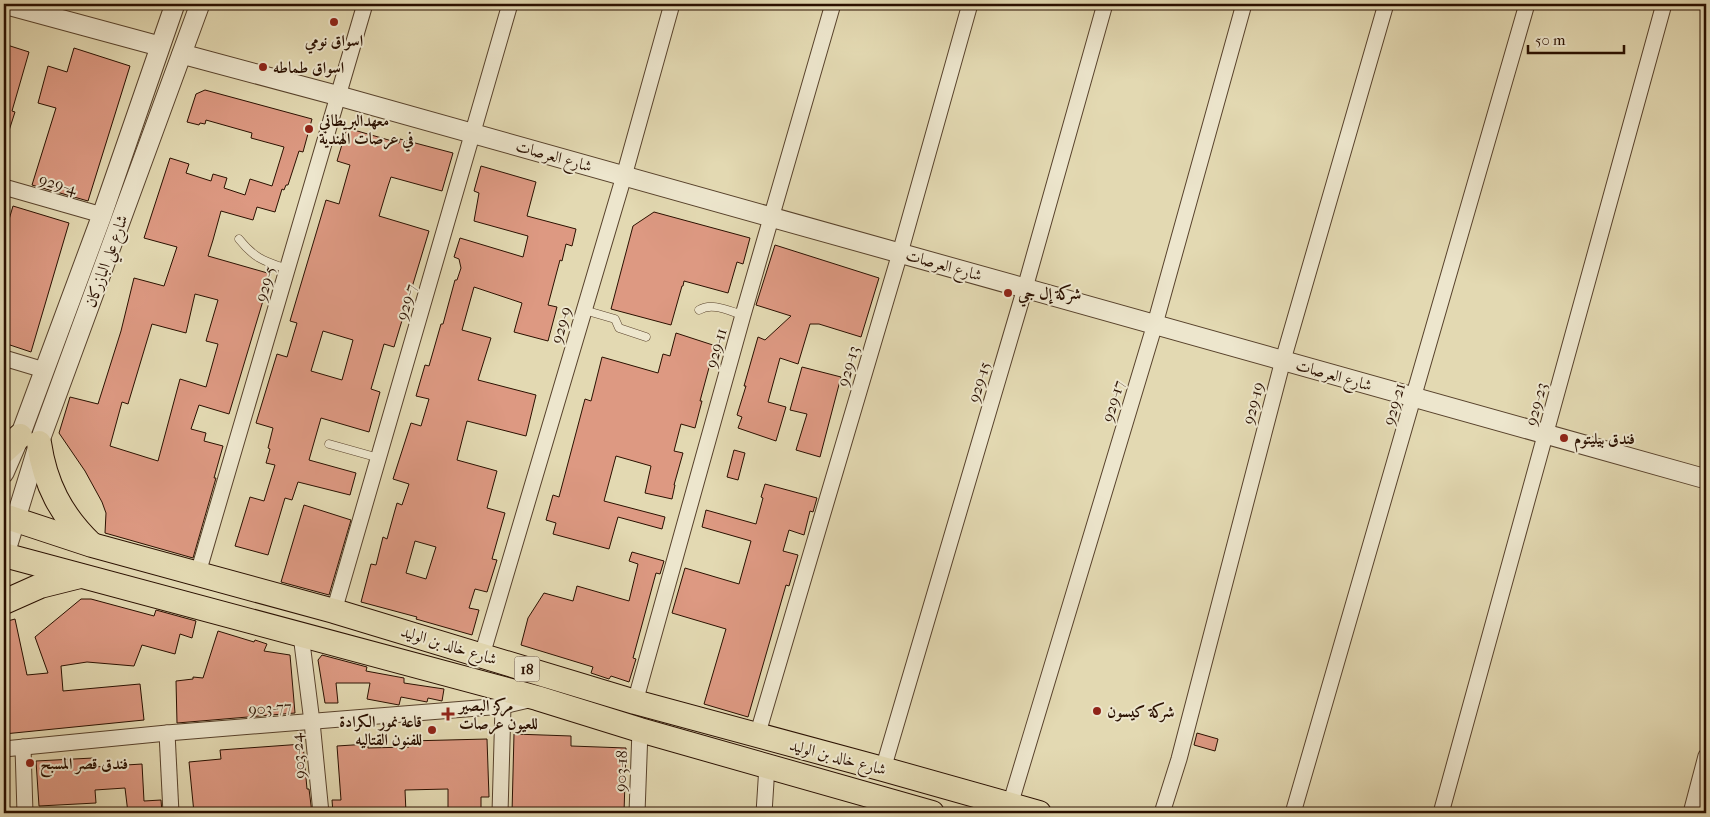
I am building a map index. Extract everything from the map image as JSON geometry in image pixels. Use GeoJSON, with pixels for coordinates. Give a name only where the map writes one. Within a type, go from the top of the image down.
{"type":"FeatureCollection","features":[{"type":"Feature","properties":{"kind":"main road"},"geometry":{"type":"LineString","coordinates":[[21,443],[42,463],[55,499],[71,524],[92,545]]}},
{"type":"Feature","properties":{"kind":"main road","name":"شارع خالد بن الوليد"},"geometry":{"type":"LineString","coordinates":[[8,525],[56,541],[92,545],[198,573],[334,611],[635,702],[1039,813]]}},
{"type":"Feature","properties":{"kind":"main road","name":"شارع خالد بن الوليد"},"geometry":{"type":"LineString","coordinates":[[4,555],[537,698],[767,766],[891,808],[932,813]]}},
{"type":"Feature","properties":{"kind":"main road"},"geometry":{"type":"LineString","coordinates":[[4,602],[40,586],[83,576]]}},
{"type":"Feature","properties":{"kind":"street"},"geometry":{"type":"LineString","coordinates":[[4,4],[159,46]]}},
{"type":"Feature","properties":{"kind":"street","name":"شارع علي البازركان"},"geometry":{"type":"LineString","coordinates":[[4,555],[21,443],[44,370],[102,215],[175,4]]}},
{"type":"Feature","properties":{"kind":"street","name":"شارع علي البازركان"},"geometry":{"type":"LineString","coordinates":[[4,473],[21,443],[182,54],[200,4]]}},
{"type":"Feature","properties":{"kind":"street","name":"929-5"},"geometry":{"type":"LineString","coordinates":[[198,573],[365,4]]}},
{"type":"Feature","properties":{"kind":"street","name":"929-7"},"geometry":{"type":"LineString","coordinates":[[334,611],[474,134],[510,4]]}},
{"type":"Feature","properties":{"kind":"street","name":"929-9"},"geometry":{"type":"LineString","coordinates":[[482,655],[624,176],[672,4]]}},
{"type":"Feature","properties":{"kind":"street","name":"929-11"},"geometry":{"type":"LineString","coordinates":[[635,702],[833,4]]}},
{"type":"Feature","properties":{"kind":"street","name":"929-13"},"geometry":{"type":"LineString","coordinates":[[757,736],[900,253],[970,4]]}},
{"type":"Feature","properties":{"kind":"street","name":"929-15"},"geometry":{"type":"LineString","coordinates":[[883,769],[1025,288],[1105,4]]}},
{"type":"Feature","properties":{"kind":"street","name":"929-17"},"geometry":{"type":"LineString","coordinates":[[1010,805],[1155,324],[1244,4]]}},
{"type":"Feature","properties":{"kind":"street","name":"929-19"},"geometry":{"type":"LineString","coordinates":[[1162,813],[1179,759],[1283,360],[1386,4]]}},
{"type":"Feature","properties":{"kind":"street","name":"929-21"},"geometry":{"type":"LineString","coordinates":[[1293,813],[1527,4]]}},
{"type":"Feature","properties":{"kind":"street","name":"929-23"},"geometry":{"type":"LineString","coordinates":[[1441,813],[1664,4]]}},
{"type":"Feature","properties":{"kind":"street","name":"شارع العرصات"},"geometry":{"type":"LineString","coordinates":[[182,54],[339,96],[1706,479]]}},
{"type":"Feature","properties":{"kind":"street","name":"929-4"},"geometry":{"type":"LineString","coordinates":[[4,187],[102,215]]}},
{"type":"Feature","properties":{"kind":"street"},"geometry":{"type":"LineString","coordinates":[[4,358],[44,370]]}},
{"type":"Feature","properties":{"kind":"street","name":"903-24"},"geometry":{"type":"LineString","coordinates":[[301,636],[321,813]]}},
{"type":"Feature","properties":{"kind":"street","name":"903-77"},"geometry":{"type":"LineString","coordinates":[[4,748],[502,706],[537,698]]}},
{"type":"Feature","properties":{"kind":"street"},"geometry":{"type":"LineString","coordinates":[[500,813],[502,706]]}},
{"type":"Feature","properties":{"kind":"street","name":"903-18"},"geometry":{"type":"LineString","coordinates":[[637,813],[640,730]]}},
{"type":"Feature","properties":{"kind":"street"},"geometry":{"type":"LineString","coordinates":[[167,733],[171,813]]}},
{"type":"Feature","properties":{"kind":"street"},"geometry":{"type":"LineString","coordinates":[[23,747],[25,813]]}},
{"type":"Feature","properties":{"kind":"street"},"geometry":{"type":"LineString","coordinates":[[1691,813],[1706,756]]}},
{"type":"Feature","properties":{"kind":"street"},"geometry":{"type":"LineString","coordinates":[[764,813],[767,766]]}},
{"type":"Feature","properties":{"kind":"lane"},"geometry":{"type":"LineString","coordinates":[[239,239],[257,257],[288,269]]}},
{"type":"Feature","properties":{"kind":"lane"},"geometry":{"type":"LineString","coordinates":[[699,310],[706,306],[715,307],[743,316]]}},
{"type":"Feature","properties":{"kind":"lane"},"geometry":{"type":"LineString","coordinates":[[584,310],[615,320],[619,328],[646,337]]}},
{"type":"Feature","properties":{"kind":"lane"},"geometry":{"type":"LineString","coordinates":[[329,444],[379,458]]}},
{"type":"Feature","properties":{"kind":"building"},"geometry":{"type":"Polygon","coordinates":[[[4,44],[29,52],[12,111],[15,112],[6,140],[4,139],[4,44]]]}},
{"type":"Feature","properties":{"kind":"building"},"geometry":{"type":"Polygon","coordinates":[[[74,48],[130,66],[88,201],[32,185],[56,108],[38,103],[48,66],[67,72],[74,48]]]}},
{"type":"Feature","properties":{"kind":"building"},"geometry":{"type":"Polygon","coordinates":[[[205,90],[312,119],[303,152],[299,151],[288,185],[286,185],[284,190],[282,189],[275,212],[257,207],[253,220],[221,211],[208,256],[271,274],[229,414],[199,405],[191,429],[206,433],[204,441],[223,446],[214,478],[216,478],[193,558],[105,533],[106,513],[102,502],[85,471],[59,433],[70,397],[98,404],[121,331],[134,278],[164,286],[177,247],[144,238],[170,158],[189,164],[186,173],[211,181],[213,174],[227,178],[224,188],[245,195],[250,179],[272,186],[284,147],[251,138],[252,133],[206,120],[205,124],[200,123],[199,125],[187,122],[196,94],[205,90]],[[195,294],[186,333],[152,324],[128,404],[122,402],[110,446],[158,461],[180,379],[206,387],[218,344],[206,341],[218,300],[195,294]]]}},
{"type":"Feature","properties":{"kind":"building"},"geometry":{"type":"Polygon","coordinates":[[[347,128],[399,143],[400,139],[453,153],[442,191],[391,177],[388,186],[379,216],[429,231],[394,347],[384,344],[371,389],[380,392],[369,432],[321,418],[309,460],[356,473],[350,495],[298,482],[292,500],[285,498],[268,555],[235,546],[250,497],[264,501],[275,465],[266,463],[273,428],[256,423],[277,354],[287,357],[297,323],[290,321],[326,200],[339,204],[350,165],[337,161],[347,128]],[[323,331],[311,371],[342,380],[353,340],[323,331]]]}},
{"type":"Feature","properties":{"kind":"building"},"geometry":{"type":"Polygon","coordinates":[[[481,166],[536,182],[527,216],[576,229],[572,246],[566,244],[562,261],[560,260],[548,305],[557,307],[548,341],[514,332],[522,303],[474,287],[462,330],[491,338],[478,380],[536,395],[526,436],[467,421],[457,460],[497,471],[487,508],[505,513],[492,559],[497,560],[487,592],[475,589],[469,608],[479,610],[472,635],[416,619],[417,617],[361,602],[371,564],[376,565],[383,537],[387,539],[397,503],[402,505],[409,484],[393,479],[411,423],[421,426],[429,399],[416,396],[425,365],[429,366],[455,280],[457,280],[461,268],[459,259],[454,257],[460,238],[523,257],[528,236],[474,221],[479,193],[474,191],[481,166]],[[415,541],[406,573],[426,579],[436,547],[415,541]]]}},
{"type":"Feature","properties":{"kind":"building"},"geometry":{"type":"Polygon","coordinates":[[[13,206],[69,223],[31,352],[4,343],[4,222],[8,223],[13,206]]]}},
{"type":"Feature","properties":{"kind":"building"},"geometry":{"type":"Polygon","coordinates":[[[654,212],[750,238],[743,264],[737,262],[728,293],[684,281],[671,325],[611,309],[633,226],[654,212]]]}},
{"type":"Feature","properties":{"kind":"building"},"geometry":{"type":"Polygon","coordinates":[[[775,245],[879,278],[861,337],[819,324],[810,324],[798,364],[780,358],[768,402],[786,407],[776,441],[738,428],[742,417],[737,415],[758,337],[765,340],[791,316],[756,305],[775,245]]]}},
{"type":"Feature","properties":{"kind":"building"},"geometry":{"type":"Polygon","coordinates":[[[676,333],[722,348],[717,366],[710,364],[695,428],[681,424],[674,451],[683,453],[672,499],[645,493],[651,466],[616,456],[604,501],[665,517],[662,529],[618,517],[609,549],[553,534],[556,523],[546,520],[553,495],[559,497],[585,399],[591,401],[602,357],[658,373],[663,354],[670,356],[676,333]]]}},
{"type":"Feature","properties":{"kind":"building"},"geometry":{"type":"Polygon","coordinates":[[[802,367],[841,377],[820,457],[796,450],[807,414],[790,410],[802,367]]]}},
{"type":"Feature","properties":{"kind":"building"},"geometry":{"type":"Polygon","coordinates":[[[734,450],[745,453],[738,480],[727,477],[734,450]]]}},
{"type":"Feature","properties":{"kind":"building"},"geometry":{"type":"Polygon","coordinates":[[[765,484],[817,498],[813,512],[810,511],[804,535],[789,530],[783,551],[798,555],[789,586],[786,585],[748,717],[704,704],[726,629],[672,613],[685,568],[739,584],[751,541],[702,527],[706,510],[756,524],[765,484]]]}},
{"type":"Feature","properties":{"kind":"building"},"geometry":{"type":"Polygon","coordinates":[[[304,505],[351,520],[329,595],[281,582],[304,505]]]}},
{"type":"Feature","properties":{"kind":"building"},"geometry":{"type":"Polygon","coordinates":[[[632,552],[664,561],[660,574],[656,573],[633,658],[636,659],[629,682],[611,676],[609,679],[591,673],[593,667],[521,645],[528,618],[544,593],[573,601],[577,586],[629,601],[638,564],[629,561],[632,552]]]}},
{"type":"Feature","properties":{"kind":"building"},"geometry":{"type":"Polygon","coordinates":[[[81,599],[91,599],[154,616],[156,610],[196,621],[192,638],[180,634],[175,654],[142,645],[134,666],[87,662],[61,666],[63,691],[140,684],[144,720],[4,734],[4,622],[15,619],[27,675],[48,673],[35,637],[81,599]]]}},
{"type":"Feature","properties":{"kind":"building"},"geometry":{"type":"Polygon","coordinates":[[[218,631],[267,644],[264,651],[290,655],[295,713],[177,723],[176,681],[193,679],[193,677],[203,678],[218,631]]]}},
{"type":"Feature","properties":{"kind":"building"},"geometry":{"type":"Polygon","coordinates":[[[322,655],[367,667],[366,671],[404,678],[404,683],[444,689],[442,701],[428,698],[427,702],[401,697],[399,705],[367,699],[370,683],[336,683],[338,703],[325,703],[318,660],[322,655]]]}},
{"type":"Feature","properties":{"kind":"building"},"geometry":{"type":"Polygon","coordinates":[[[1197,733],[1218,739],[1215,751],[1194,745],[1197,733]]]}},
{"type":"Feature","properties":{"kind":"building"},"geometry":{"type":"Polygon","coordinates":[[[514,734],[571,736],[571,746],[626,748],[624,813],[512,813],[514,734]]]}},
{"type":"Feature","properties":{"kind":"building"},"geometry":{"type":"Polygon","coordinates":[[[487,739],[489,797],[481,797],[481,813],[448,813],[448,789],[405,790],[406,813],[333,813],[332,800],[341,800],[337,746],[368,744],[368,748],[409,747],[408,741],[487,739]]]}},
{"type":"Feature","properties":{"kind":"building"},"geometry":{"type":"Polygon","coordinates":[[[303,744],[307,789],[309,789],[312,813],[194,813],[189,762],[221,759],[220,750],[303,744]]]}},
{"type":"Feature","properties":{"kind":"building"},"geometry":{"type":"Polygon","coordinates":[[[93,758],[94,767],[142,764],[144,801],[161,800],[162,813],[128,813],[125,788],[95,790],[96,803],[39,806],[36,761],[93,758]]]}},
{"type":"Feature","properties":{"kind":"place","name":"اسواق نومي"},"geometry":{"type":"Point","coordinates":[334,22]}},
{"type":"Feature","properties":{"kind":"place","name":"اسواق طماطه"},"geometry":{"type":"Point","coordinates":[263,67]}},
{"type":"Feature","properties":{"kind":"place","name":"معهدالبريطاني في عرصات الهندية"},"geometry":{"type":"Point","coordinates":[309,129]}},
{"type":"Feature","properties":{"kind":"place","name":"شركة إل جي"},"geometry":{"type":"Point","coordinates":[1008,293]}},
{"type":"Feature","properties":{"kind":"place","name":"فندق بيليتوم"},"geometry":{"type":"Point","coordinates":[1564,438]}},
{"type":"Feature","properties":{"kind":"place","name":"شركة كيسون"},"geometry":{"type":"Point","coordinates":[1097,711]}},
{"type":"Feature","properties":{"kind":"place","name":"مركز البصير للعيون عرصات"},"geometry":{"type":"Point","coordinates":[448,714]}},
{"type":"Feature","properties":{"kind":"place","name":"قاعة نمور الكرادة للفنون القتاليه"},"geometry":{"type":"Point","coordinates":[432,730]}},
{"type":"Feature","properties":{"kind":"place","name":"فندق قصر المسبح"},"geometry":{"type":"Point","coordinates":[30,763]}}]}
